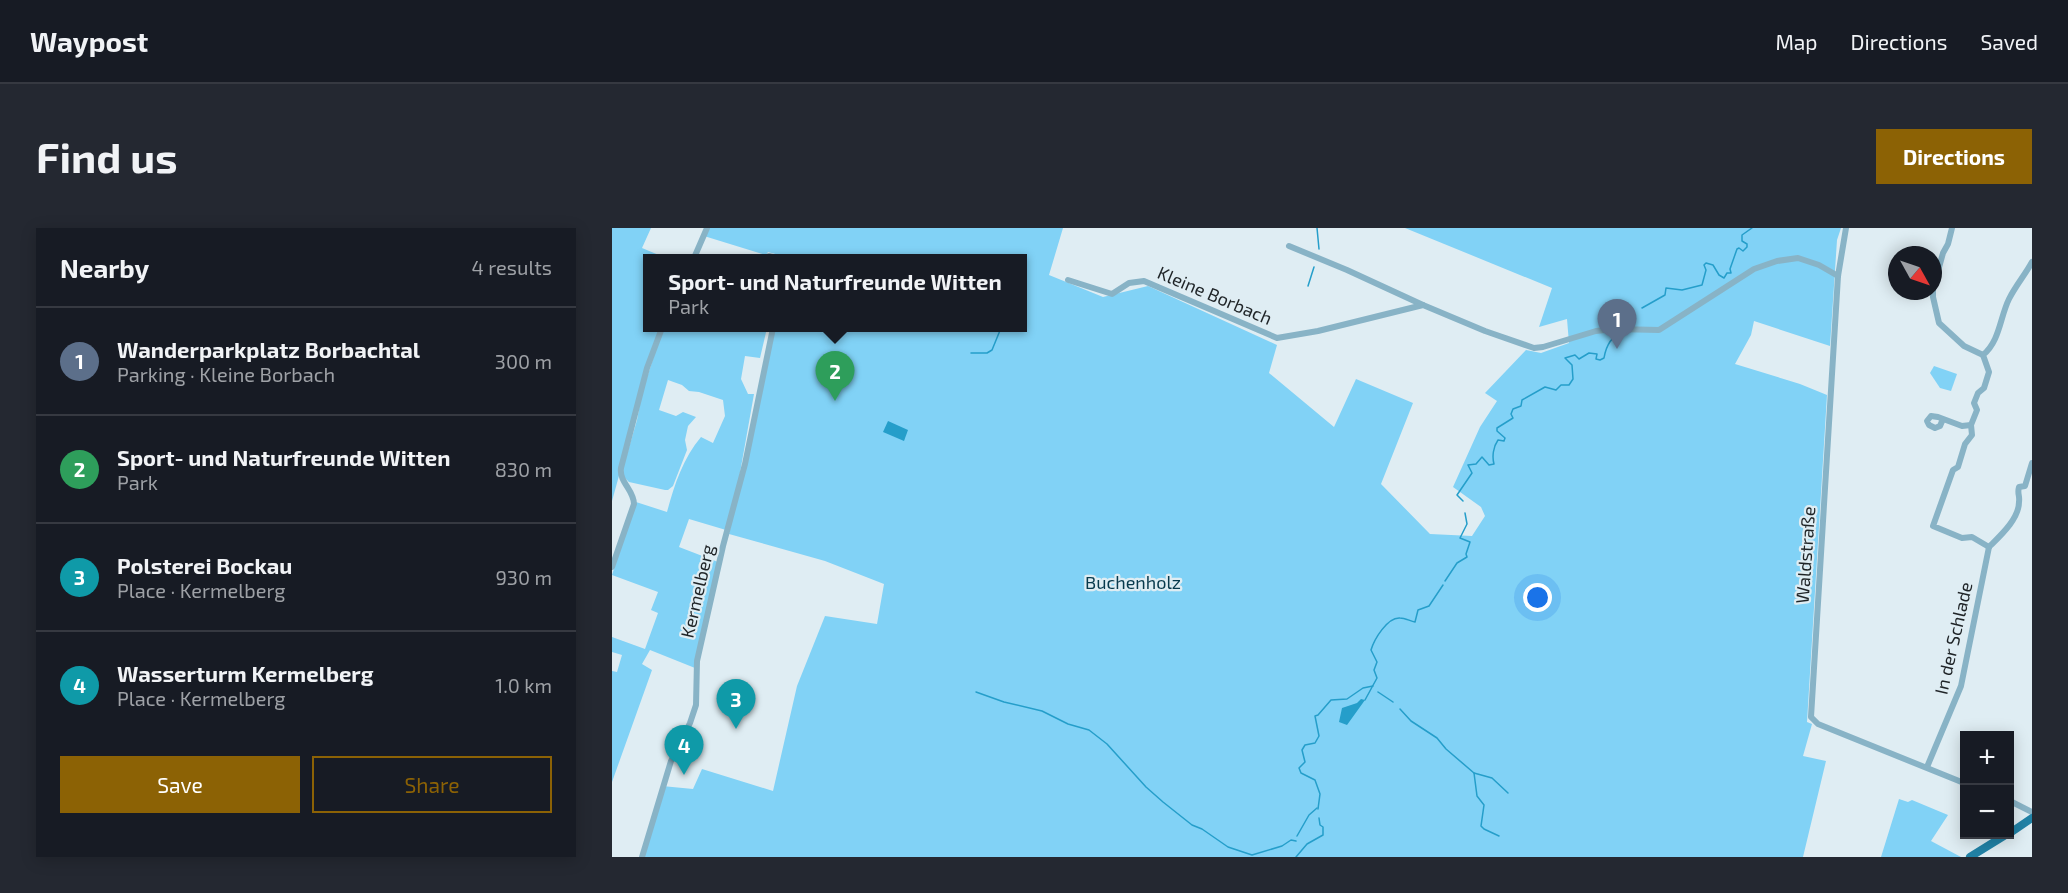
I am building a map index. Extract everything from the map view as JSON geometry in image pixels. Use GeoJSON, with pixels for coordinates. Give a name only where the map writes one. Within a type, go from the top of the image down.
{"type":"FeatureCollection","features":[{"type":"Feature","properties":{"kind":"main road"},"geometry":{"type":"LineString","coordinates":[[2014,830],[2032,818]]}},
{"type":"Feature","properties":{"kind":"main road"},"geometry":{"type":"LineString","coordinates":[[1970,857],[2000,839]]}},
{"type":"Feature","properties":{"kind":"street"},"geometry":{"type":"LineString","coordinates":[[696,254],[707,228]]}},
{"type":"Feature","properties":{"kind":"street","name":"Waldstraße"},"geometry":{"type":"LineString","coordinates":[[1846,228],[1838,276],[1811,717],[1818,723],[1960,781]]}},
{"type":"Feature","properties":{"kind":"street"},"geometry":{"type":"LineString","coordinates":[[1952,228],[1933,289],[1939,323],[1964,346],[1983,355],[1989,372],[1984,388],[1978,393],[1974,403],[1977,410],[1971,425],[1972,435],[1965,444],[1958,466],[1953,470],[1933,526],[1962,537],[1972,537],[1989,547],[2014,516],[2020,503],[2017,493],[2019,487],[2025,486],[2032,463]]}},
{"type":"Feature","properties":{"kind":"street"},"geometry":{"type":"LineString","coordinates":[[1289,246],[1485,331],[1534,348],[1614,328],[1659,330],[1754,268],[1777,261],[1798,258],[1820,265],[1838,276]]}},
{"type":"Feature","properties":{"kind":"street"},"geometry":{"type":"LineString","coordinates":[[1983,355],[1993,345],[2008,300],[2021,276],[2030,272],[2032,262]]}},
{"type":"Feature","properties":{"kind":"street","name":"Kleine Borbach"},"geometry":{"type":"LineString","coordinates":[[1068,280],[1112,294],[1129,283],[1144,281],[1277,338],[1318,331],[1423,305]]}},
{"type":"Feature","properties":{"kind":"street"},"geometry":{"type":"LineString","coordinates":[[612,567],[634,499],[622,478],[621,468],[647,368],[660,332]]}},
{"type":"Feature","properties":{"kind":"street","name":"Kermelberg"},"geometry":{"type":"LineString","coordinates":[[642,857],[671,760],[690,723],[696,705],[699,652],[723,546],[745,465],[772,332]]}},
{"type":"Feature","properties":{"kind":"street"},"geometry":{"type":"LineString","coordinates":[[1943,419],[1962,426],[1971,425]]}},
{"type":"Feature","properties":{"kind":"street","name":"In der Schlade"},"geometry":{"type":"LineString","coordinates":[[1927,767],[1961,687],[1989,547]]}},
{"type":"Feature","properties":{"kind":"street"},"geometry":{"type":"LineString","coordinates":[[2014,803],[2032,812]]}},
{"type":"Feature","properties":{"kind":"green space"},"geometry":{"type":"Polygon","coordinates":[[[612,228],[651,228],[642,248],[656,254],[643,254],[643,332],[659,332],[612,501],[612,228]]]}},
{"type":"Feature","properties":{"kind":"green space","name":"Buchenholz"},"geometry":{"type":"Polygon","coordinates":[[[708,228],[1063,228],[1049,275],[1103,297],[1148,286],[1277,345],[1269,373],[1334,427],[1356,379],[1413,403],[1381,484],[1430,534],[1472,536],[1485,516],[1481,507],[1453,487],[1480,427],[1497,401],[1485,393],[1526,350],[1541,353],[1569,343],[1567,319],[1539,327],[1552,288],[1405,228],[1841,228],[1837,240],[1830,346],[1754,321],[1751,335],[1735,364],[1800,384],[1827,395],[1807,722],[1812,724],[1803,756],[1826,761],[1803,857],[644,857],[662,786],[693,789],[702,769],[773,791],[797,686],[825,616],[877,624],[884,584],[825,561],[729,534],[774,332],[1027,332],[1027,254],[775,254],[768,252],[763,254],[704,236],[708,228]]]}},
{"type":"Feature","properties":{"kind":"green space"},"geometry":{"type":"Polygon","coordinates":[[[662,332],[766,332],[760,358],[745,356],[741,379],[748,394],[754,394],[738,484],[726,530],[689,519],[679,547],[718,562],[695,668],[650,650],[642,664],[652,670],[612,782],[612,671],[617,672],[622,655],[612,652],[612,637],[645,649],[658,613],[651,610],[658,592],[612,575],[636,502],[667,512],[676,482],[689,454],[701,437],[713,443],[725,416],[723,400],[689,391],[682,385],[668,380],[659,410],[676,416],[683,412],[696,417],[688,426],[685,440],[687,450],[673,486],[668,490],[629,482],[624,477],[623,468],[642,393],[662,332]]]}},
{"type":"Feature","properties":{"kind":"green space"},"geometry":{"type":"Polygon","coordinates":[[[1934,366],[1957,374],[1951,391],[1940,388],[1930,373],[1934,366]]]}},
{"type":"Feature","properties":{"kind":"green space"},"geometry":{"type":"Polygon","coordinates":[[[1899,799],[1908,802],[1912,800],[1948,815],[1931,841],[1961,857],[1881,857],[1899,799]]]}},
{"type":"Feature","properties":{"kind":"shaded area"},"geometry":{"type":"Polygon","coordinates":[[[888,421],[908,430],[904,441],[883,432],[888,421]]]}},
{"type":"Feature","properties":{"kind":"shaded area"},"geometry":{"type":"Polygon","coordinates":[[[1361,699],[1365,700],[1347,725],[1339,722],[1342,708],[1357,703],[1361,699]]]}},
{"type":"Feature","properties":{"kind":"waterway"},"geometry":{"type":"LineString","coordinates":[[1317,228],[1319,249]]}},
{"type":"Feature","properties":{"kind":"waterway"},"geometry":{"type":"LineString","coordinates":[[1642,308],[1665,295],[1666,288],[1682,290],[1702,285],[1706,263],[1713,265],[1719,275],[1724,278],[1727,273],[1731,273],[1730,269],[1737,249],[1743,251],[1747,247],[1747,244],[1742,241],[1742,235],[1752,228]]}},
{"type":"Feature","properties":{"kind":"waterway"},"geometry":{"type":"LineString","coordinates":[[1308,286],[1314,267]]}},
{"type":"Feature","properties":{"kind":"waterway"},"geometry":{"type":"LineString","coordinates":[[1626,323],[1628,315]]}},
{"type":"Feature","properties":{"kind":"waterway"},"geometry":{"type":"LineString","coordinates":[[971,353],[987,353],[992,350],[999,332]]}},
{"type":"Feature","properties":{"kind":"waterway"},"geometry":{"type":"LineString","coordinates":[[1463,501],[1457,495],[1472,473],[1468,465],[1476,464],[1482,457],[1489,465],[1494,464],[1495,446],[1498,440],[1504,441],[1505,438],[1497,431],[1497,428],[1513,418],[1511,414],[1513,409],[1521,406],[1522,400],[1545,387],[1556,390],[1561,385],[1569,385],[1573,379],[1572,365],[1565,358],[1575,355],[1579,359],[1589,353],[1597,354],[1596,359],[1600,360],[1604,358],[1612,339],[1623,332]]}},
{"type":"Feature","properties":{"kind":"waterway"},"geometry":{"type":"LineString","coordinates":[[1445,581],[1457,563],[1467,557],[1470,542],[1460,538],[1467,524],[1465,513]]}},
{"type":"Feature","properties":{"kind":"waterway"},"geometry":{"type":"LineString","coordinates":[[1365,700],[1377,678],[1374,670],[1377,662],[1371,650],[1378,635],[1390,621],[1395,619],[1402,618],[1415,622],[1418,610],[1429,606],[1443,585]]}},
{"type":"Feature","properties":{"kind":"waterway"},"geometry":{"type":"LineString","coordinates":[[1318,809],[1320,794],[1315,780],[1301,773],[1299,768],[1305,762],[1302,750],[1305,745],[1315,743],[1319,736],[1315,716],[1331,700],[1347,699],[1363,688],[1373,686]]}},
{"type":"Feature","properties":{"kind":"waterway"},"geometry":{"type":"LineString","coordinates":[[976,692],[1004,702],[1042,711],[1068,724],[1089,730],[1107,744],[1146,787],[1163,802],[1192,825],[1202,829],[1228,847],[1252,855],[1282,846],[1291,840],[1296,841]]}},
{"type":"Feature","properties":{"kind":"waterway"},"geometry":{"type":"LineString","coordinates":[[1378,692],[1393,702]]}},
{"type":"Feature","properties":{"kind":"waterway"},"geometry":{"type":"LineString","coordinates":[[1400,709],[1411,721],[1437,738],[1446,749],[1474,773],[1477,796],[1484,805],[1481,826],[1499,836]]}},
{"type":"Feature","properties":{"kind":"waterway"},"geometry":{"type":"LineString","coordinates":[[1474,773],[1492,778],[1508,793]]}},
{"type":"Feature","properties":{"kind":"waterway"},"geometry":{"type":"LineString","coordinates":[[1297,836],[1309,815],[1317,808]]}},
{"type":"Feature","properties":{"kind":"waterway"},"geometry":{"type":"LineString","coordinates":[[1296,857],[1307,844],[1323,835],[1323,827],[1320,825],[1319,818]]}},
{"type":"Feature","properties":{"kind":"place","name":"Wanderparkplatz Borbachtal"},"geometry":{"type":"Point","coordinates":[1617,349]}},
{"type":"Feature","properties":{"kind":"place","name":"Sport- und Naturfreunde Witten"},"geometry":{"type":"Point","coordinates":[835,401]}},
{"type":"Feature","properties":{"kind":"place","name":"Polsterei Bockau"},"geometry":{"type":"Point","coordinates":[736,729]}},
{"type":"Feature","properties":{"kind":"place","name":"Wasserturm Kermelberg"},"geometry":{"type":"Point","coordinates":[684,775]}}]}
